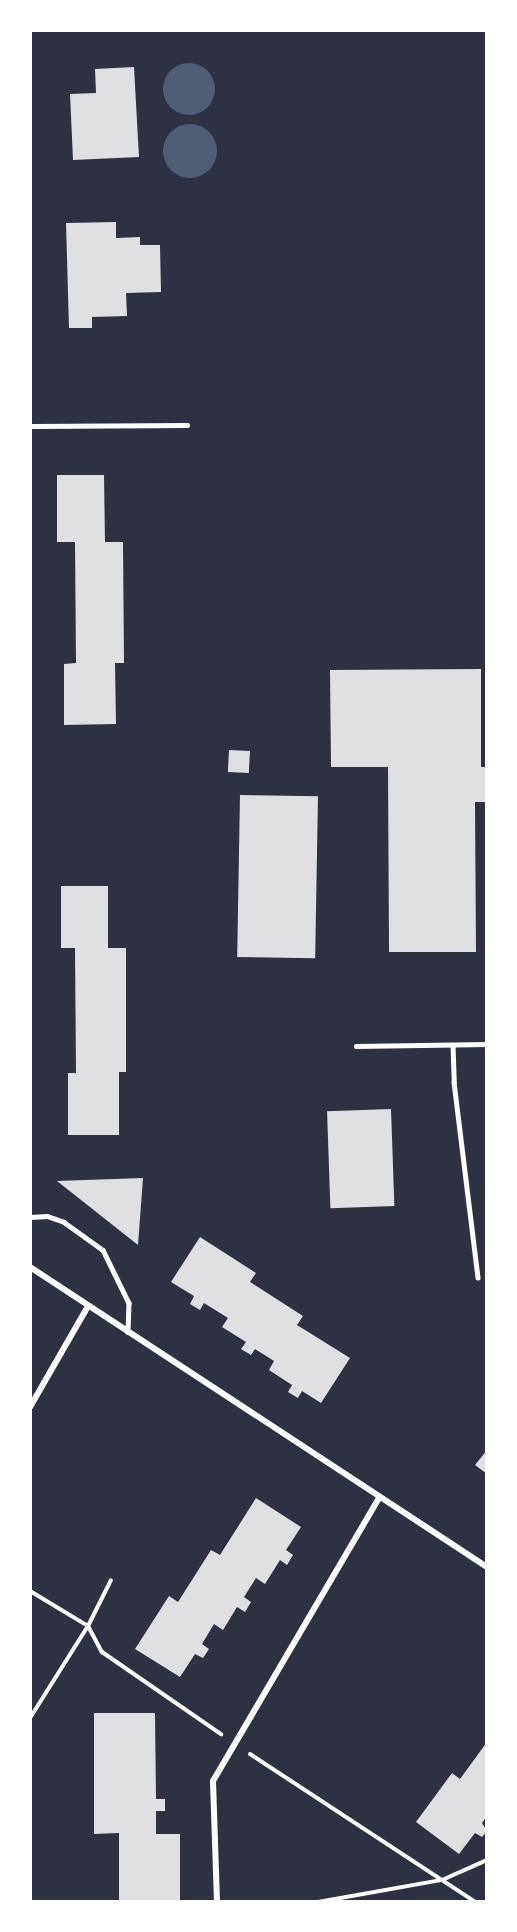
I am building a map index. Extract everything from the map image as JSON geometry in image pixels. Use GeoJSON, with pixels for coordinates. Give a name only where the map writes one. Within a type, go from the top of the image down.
{"type":"FeatureCollection","features":[{"type":"Feature","properties":{"kind":"street"},"geometry":{"type":"LineString","coordinates":[[30,1267],[487,1568]]}},
{"type":"Feature","properties":{"kind":"street"},"geometry":{"type":"LineString","coordinates":[[30,1407],[88,1306]]}},
{"type":"Feature","properties":{"kind":"street"},"geometry":{"type":"LineString","coordinates":[[217,1902],[213,1781],[379,1498]]}},
{"type":"Feature","properties":{"kind":"lane"},"geometry":{"type":"LineString","coordinates":[[30,426],[187,425]]}},
{"type":"Feature","properties":{"kind":"lane"},"geometry":{"type":"LineString","coordinates":[[356,1046],[487,1044]]}},
{"type":"Feature","properties":{"kind":"lane"},"geometry":{"type":"LineString","coordinates":[[453,1045],[453,1082],[478,1278]]}},
{"type":"Feature","properties":{"kind":"lane"},"geometry":{"type":"LineString","coordinates":[[30,1216],[47,1216],[64,1222],[103,1250],[129,1303],[128,1332]]}},
{"type":"Feature","properties":{"kind":"path"},"geometry":{"type":"LineString","coordinates":[[30,1718],[88,1626],[111,1580]]}},
{"type":"Feature","properties":{"kind":"path"},"geometry":{"type":"LineString","coordinates":[[318,1902],[442,1880],[487,1860]]}},
{"type":"Feature","properties":{"kind":"water"},"geometry":{"type":"Polygon","coordinates":[[[184,63],[194,63],[208,70],[215,89],[208,108],[194,115],[184,115],[174,111],[167,104],[163,94],[163,84],[167,74],[174,67],[184,63]]]}},
{"type":"Feature","properties":{"kind":"water"},"geometry":{"type":"Polygon","coordinates":[[[185,124],[195,124],[205,128],[213,136],[217,151],[213,166],[205,174],[195,178],[185,178],[175,174],[167,166],[163,156],[163,146],[167,136],[175,128],[185,124]]]}},
{"type":"Feature","properties":{"kind":"building"},"geometry":{"type":"Polygon","coordinates":[[[134,67],[139,157],[73,160],[70,94],[96,93],[95,69],[134,67]]]}},
{"type":"Feature","properties":{"kind":"building"},"geometry":{"type":"Polygon","coordinates":[[[116,222],[116,238],[140,237],[140,245],[160,245],[161,292],[126,293],[127,316],[92,317],[92,328],[69,328],[66,223],[116,222]]]}},
{"type":"Feature","properties":{"kind":"building"},"geometry":{"type":"Polygon","coordinates":[[[57,475],[104,475],[105,542],[123,542],[124,663],[115,663],[116,724],[64,725],[64,664],[76,663],[75,542],[57,542],[57,475]]]}},
{"type":"Feature","properties":{"kind":"building"},"geometry":{"type":"Polygon","coordinates":[[[481,669],[481,767],[487,767],[487,802],[475,802],[476,952],[389,952],[388,767],[331,767],[330,670],[481,669]]]}},
{"type":"Feature","properties":{"kind":"building"},"geometry":{"type":"Polygon","coordinates":[[[229,750],[250,751],[249,773],[228,772],[229,750]]]}},
{"type":"Feature","properties":{"kind":"building"},"geometry":{"type":"Polygon","coordinates":[[[240,795],[318,796],[315,958],[237,957],[240,795]]]}},
{"type":"Feature","properties":{"kind":"building"},"geometry":{"type":"Polygon","coordinates":[[[61,886],[108,886],[108,948],[126,948],[126,1072],[119,1072],[119,1135],[68,1135],[68,1073],[76,1073],[75,948],[61,948],[61,886]]]}},
{"type":"Feature","properties":{"kind":"building"},"geometry":{"type":"Polygon","coordinates":[[[391,1109],[394,1206],[330,1208],[327,1111],[391,1109]]]}},
{"type":"Feature","properties":{"kind":"building"},"geometry":{"type":"Polygon","coordinates":[[[143,1178],[138,1245],[57,1181],[143,1178]]]}},
{"type":"Feature","properties":{"kind":"building"},"geometry":{"type":"Polygon","coordinates":[[[200,1237],[256,1273],[250,1282],[303,1316],[297,1325],[350,1358],[321,1403],[302,1391],[298,1398],[288,1392],[292,1385],[269,1370],[274,1361],[255,1349],[251,1355],[241,1349],[246,1342],[222,1327],[228,1318],[204,1303],[200,1310],[190,1304],[194,1296],[171,1282],[200,1237]]]}},
{"type":"Feature","properties":{"kind":"building"},"geometry":{"type":"Polygon","coordinates":[[[487,1450],[487,1474],[475,1465],[487,1450]]]}},
{"type":"Feature","properties":{"kind":"building"},"geometry":{"type":"Polygon","coordinates":[[[256,1498],[301,1527],[286,1550],[293,1555],[287,1565],[280,1560],[265,1584],[256,1578],[244,1597],[251,1602],[245,1612],[237,1607],[223,1630],[214,1624],[202,1644],[209,1649],[203,1658],[195,1654],[180,1677],[135,1649],[169,1596],[178,1602],[211,1550],[220,1555],[256,1498]]]}},
{"type":"Feature","properties":{"kind":"building"},"geometry":{"type":"Polygon","coordinates":[[[94,1713],[155,1713],[156,1799],[165,1799],[165,1811],[156,1811],[156,1834],[180,1834],[180,1902],[119,1902],[119,1833],[94,1834],[94,1713]]]}},
{"type":"Feature","properties":{"kind":"building"},"geometry":{"type":"Polygon","coordinates":[[[487,1742],[487,1816],[482,1823],[487,1831],[482,1837],[475,1833],[459,1854],[416,1822],[452,1773],[460,1779],[487,1742]]]}}]}
